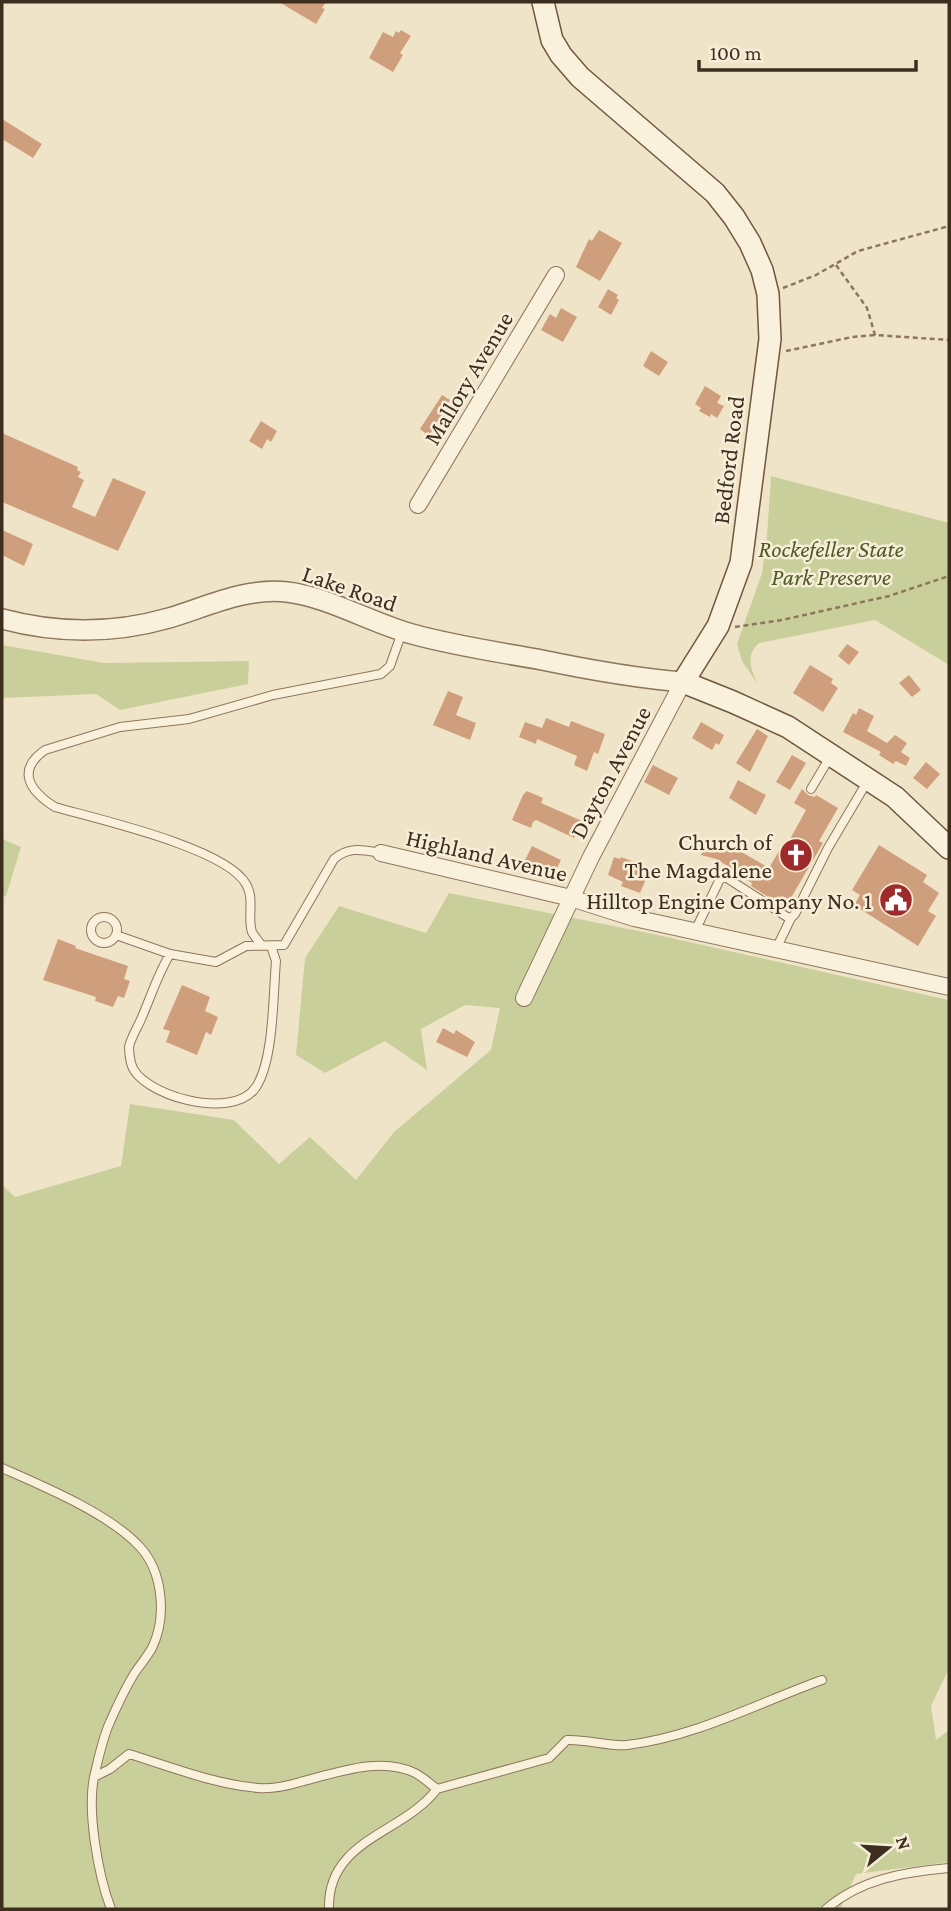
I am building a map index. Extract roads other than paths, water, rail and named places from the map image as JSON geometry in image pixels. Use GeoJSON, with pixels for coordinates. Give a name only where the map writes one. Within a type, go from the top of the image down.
{"type":"FeatureCollection","features":[{"type":"Feature","properties":{"kind":"main road","name":"Bedford Road"},"geometry":{"type":"LineString","coordinates":[[543,2],[552,40],[580,77],[715,193],[734,217],[762,270],[768,294],[768,351],[741,563],[718,626],[683,682]]}},
{"type":"Feature","properties":{"kind":"main road"},"geometry":{"type":"LineString","coordinates":[[683,682],[788,727],[895,797],[949,848]]}},
{"type":"Feature","properties":{"kind":"street","name":"Mallory Avenue"},"geometry":{"type":"LineString","coordinates":[[418,505],[556,275]]}},
{"type":"Feature","properties":{"kind":"street","name":"Lake Road"},"geometry":{"type":"LineString","coordinates":[[2,619],[57,629],[87,631],[126,628],[250,594],[287,592],[317,599],[402,632],[442,643],[608,674],[683,682]]}},
{"type":"Feature","properties":{"kind":"street","name":"Dayton Avenue"},"geometry":{"type":"LineString","coordinates":[[524,998],[571,898],[683,682]]}},
{"type":"Feature","properties":{"kind":"street","name":"Highland Avenue"},"geometry":{"type":"LineString","coordinates":[[381,853],[571,898],[634,918],[949,988]]}},
{"type":"Feature","properties":{"kind":"lane"},"geometry":{"type":"LineString","coordinates":[[170,954],[159,974],[130,1047],[132,1067],[144,1081],[200,1104],[216,1105],[240,1101],[255,1089],[267,1058],[276,961],[266,945],[252,931],[250,896],[246,884],[237,873],[212,858],[167,839],[55,807],[32,789],[29,780],[30,768],[36,756],[45,750],[120,727],[188,719],[273,695],[381,674],[390,666],[402,632]]}},
{"type":"Feature","properties":{"kind":"lane"},"geometry":{"type":"LineString","coordinates":[[811,789],[831,755]]}},
{"type":"Feature","properties":{"kind":"lane"},"geometry":{"type":"LineString","coordinates":[[776,949],[828,848],[869,779]]}},
{"type":"Feature","properties":{"kind":"lane"},"geometry":{"type":"LineString","coordinates":[[116,935],[170,954],[216,962],[246,946],[284,945],[334,859],[342,851],[352,849],[381,853]]}},
{"type":"Feature","properties":{"kind":"lane"},"geometry":{"type":"LineString","coordinates":[[695,931],[723,877],[791,918]]}},
{"type":"Feature","properties":{"kind":"lane"},"geometry":{"type":"LineString","coordinates":[[2,1468],[108,1522],[139,1546],[149,1558],[156,1575],[161,1597],[153,1646],[132,1676],[108,1725],[94,1777],[93,1827],[101,1881],[111,1909]]}},
{"type":"Feature","properties":{"kind":"lane"},"geometry":{"type":"LineString","coordinates":[[329,1909],[331,1884],[344,1862],[374,1834],[414,1812],[437,1789],[549,1758],[567,1740],[587,1739],[624,1745],[666,1737],[718,1722],[822,1680]]}},
{"type":"Feature","properties":{"kind":"lane"},"geometry":{"type":"LineString","coordinates":[[94,1777],[110,1769],[129,1754],[182,1772],[259,1788],[283,1787],[352,1769],[377,1766],[403,1768],[418,1774],[437,1789]]}},
{"type":"Feature","properties":{"kind":"lane"},"geometry":{"type":"LineString","coordinates":[[825,1909],[852,1891],[898,1873],[949,1868]]}},
{"type":"Feature","properties":{"kind":"place","name":"Church of The Magdalene"},"geometry":{"type":"Point","coordinates":[796,855]}},
{"type":"Feature","properties":{"kind":"place","name":"Hilltop Engine Company No. 1"},"geometry":{"type":"Point","coordinates":[896,900]}},
{"type":"Feature","properties":{"kind":"park label","name":"Rockefeller State Park Preserve"},"geometry":{"type":"Point","coordinates":[831,562]}}]}
